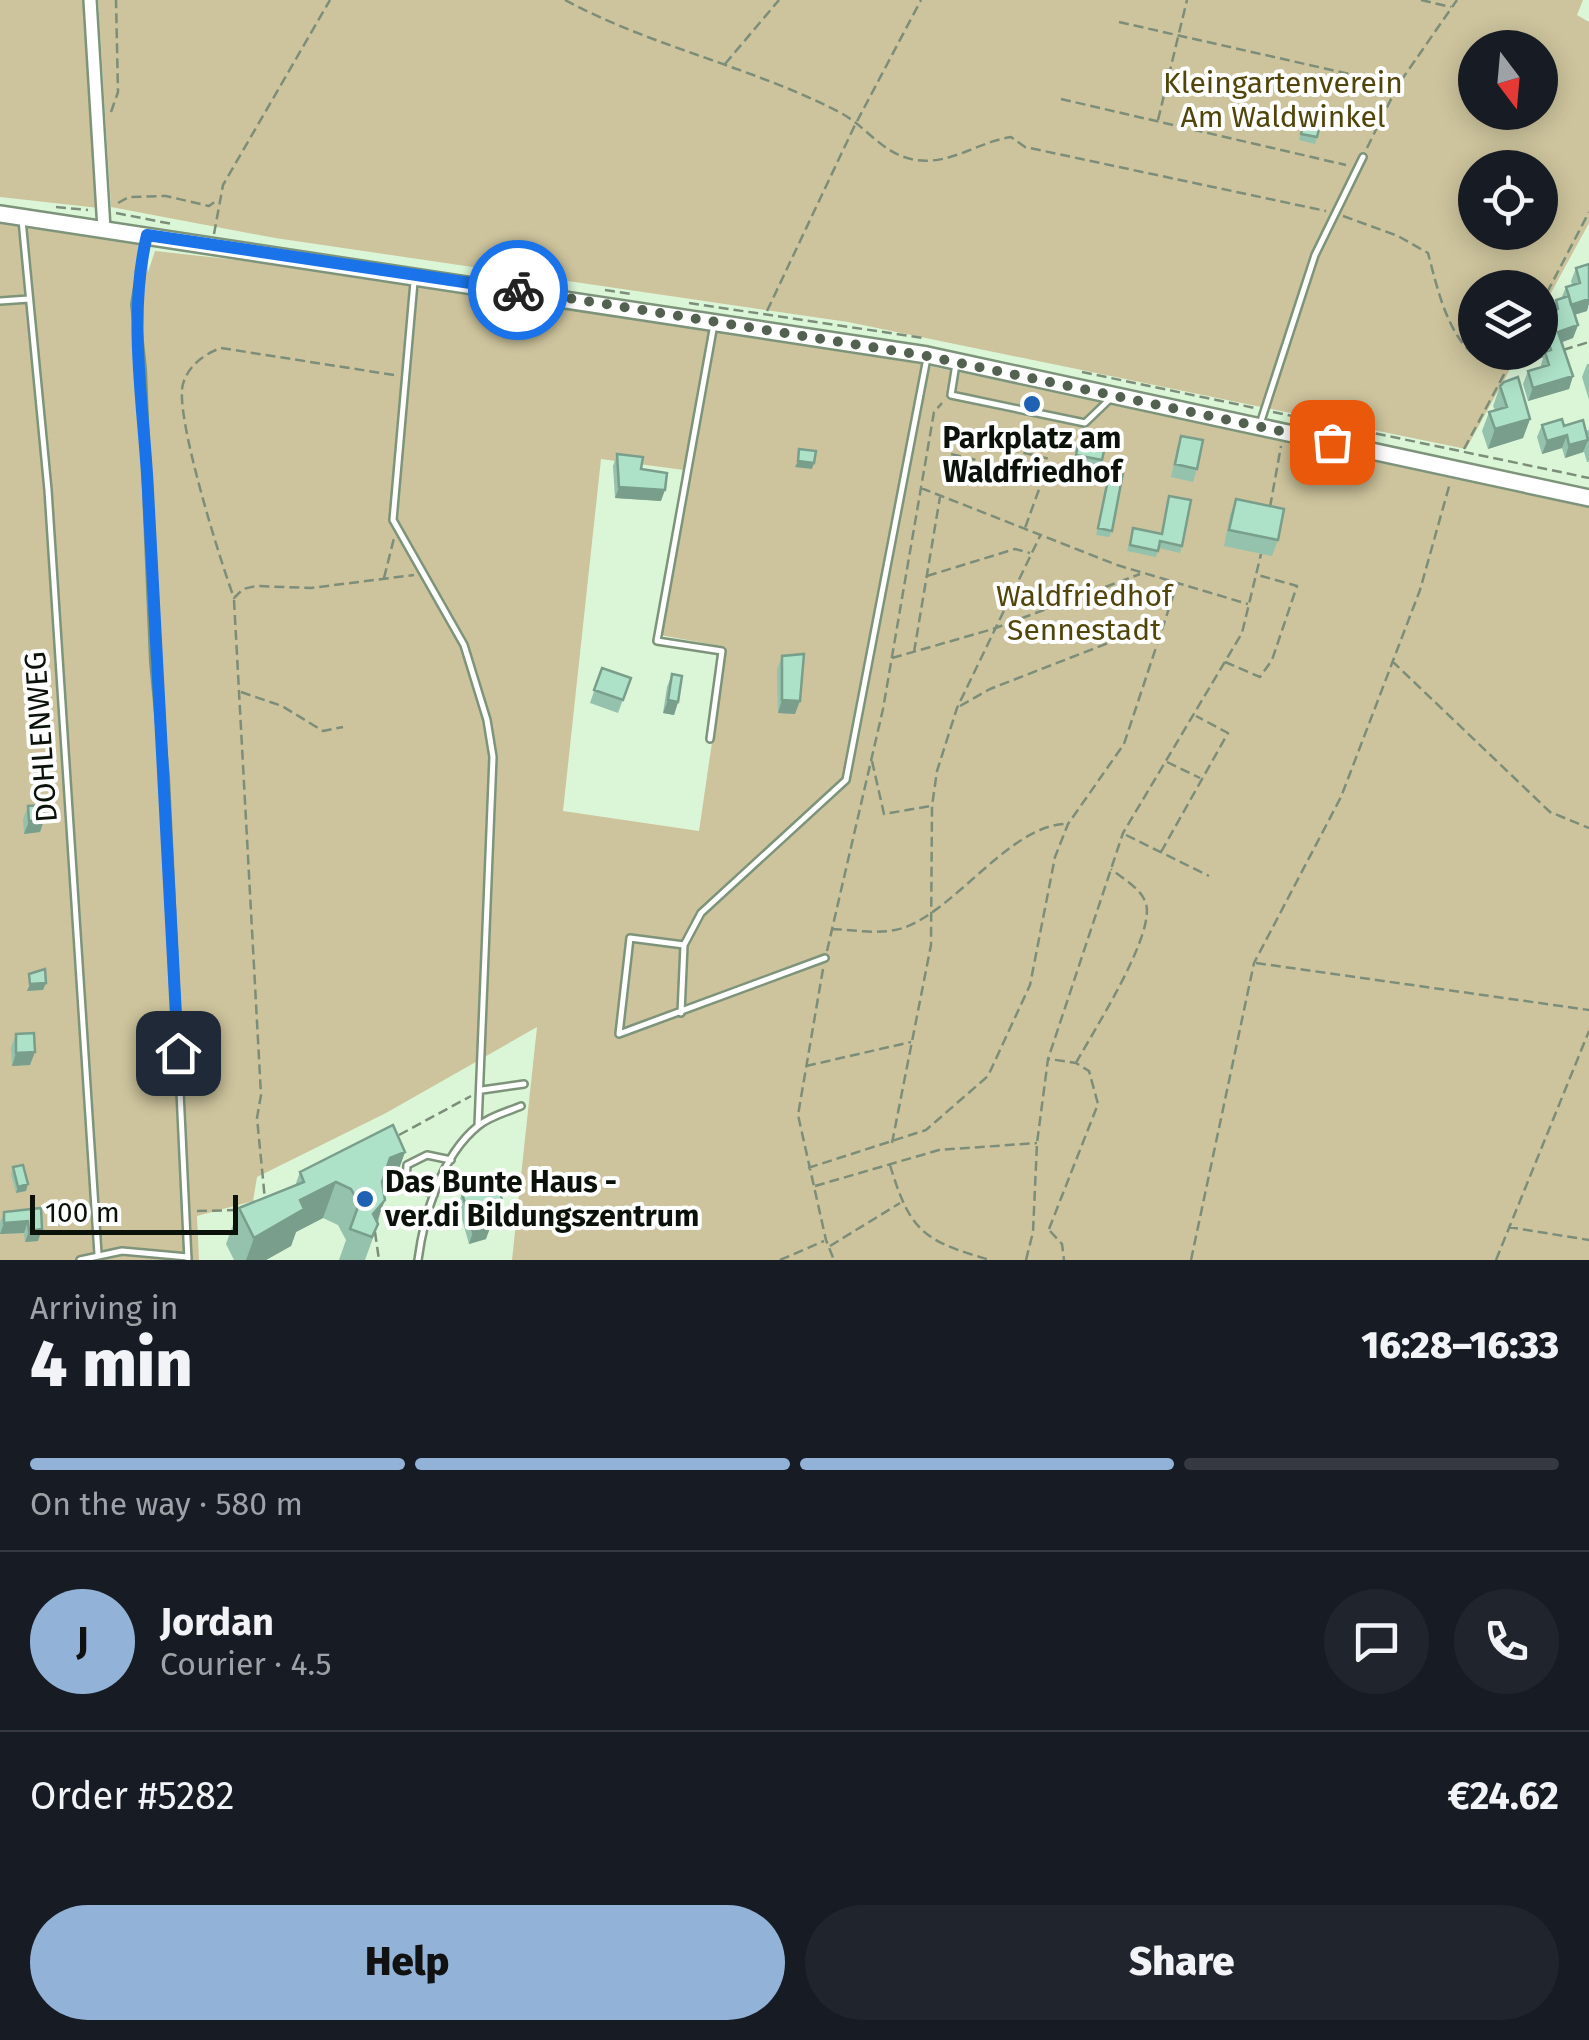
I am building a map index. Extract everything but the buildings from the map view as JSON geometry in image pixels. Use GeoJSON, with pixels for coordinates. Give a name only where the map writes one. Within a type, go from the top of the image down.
{"type":"FeatureCollection","features":[{"type":"Feature","properties":{"kind":"street"},"geometry":{"type":"LineString","coordinates":[[90,0],[104,229]]}},
{"type":"Feature","properties":{"kind":"street"},"geometry":{"type":"LineString","coordinates":[[0,214],[760,326],[956,361],[1114,396],[1262,418],[1284,431],[1589,498]]}},
{"type":"Feature","properties":{"kind":"lane"},"geometry":{"type":"LineString","coordinates":[[1262,418],[1315,255],[1363,157]]}},
{"type":"Feature","properties":{"kind":"lane","name":"DOHLENWEG"},"geometry":{"type":"LineString","coordinates":[[22,217],[48,490],[98,1254]]}},
{"type":"Feature","properties":{"kind":"lane"},"geometry":{"type":"LineString","coordinates":[[82,1260],[122,1251],[188,1258],[165,776],[154,662],[142,368],[135,304],[147,235]]}},
{"type":"Feature","properties":{"kind":"lane"},"geometry":{"type":"LineString","coordinates":[[415,274],[394,520],[464,645],[487,720],[493,757],[478,1126]]}},
{"type":"Feature","properties":{"kind":"lane"},"geometry":{"type":"LineString","coordinates":[[0,301],[30,299]]}},
{"type":"Feature","properties":{"kind":"lane"},"geometry":{"type":"LineString","coordinates":[[710,739],[722,651],[657,640],[715,320]]}},
{"type":"Feature","properties":{"kind":"lane"},"geometry":{"type":"LineString","coordinates":[[681,1013],[684,944],[701,914],[846,780],[927,356]]}},
{"type":"Feature","properties":{"kind":"lane"},"geometry":{"type":"LineString","coordinates":[[956,361],[951,395],[1085,423],[1114,396]]}},
{"type":"Feature","properties":{"kind":"lane"},"geometry":{"type":"LineString","coordinates":[[684,944],[630,938],[618,1034],[825,958]]}},
{"type":"Feature","properties":{"kind":"lane"},"geometry":{"type":"LineString","coordinates":[[482,1090],[524,1084]]}},
{"type":"Feature","properties":{"kind":"lane"},"geometry":{"type":"LineString","coordinates":[[418,1260],[434,1195],[451,1160],[478,1126],[521,1106]]}},
{"type":"Feature","properties":{"kind":"lane"},"geometry":{"type":"LineString","coordinates":[[434,1195],[406,1182],[407,1165],[427,1155],[451,1160]]}},
{"type":"Feature","properties":{"kind":"path"},"geometry":{"type":"LineString","coordinates":[[97,120],[116,104],[116,0]]}},
{"type":"Feature","properties":{"kind":"path"},"geometry":{"type":"LineString","coordinates":[[210,244],[217,200],[330,0]]}},
{"type":"Feature","properties":{"kind":"path"},"geometry":{"type":"LineString","coordinates":[[565,0],[845,115],[854,127],[866,131],[887,151],[917,160],[953,158],[994,140],[1012,138],[1025,147],[1334,213],[1398,236],[1428,254],[1448,320],[1458,337]]}},
{"type":"Feature","properties":{"kind":"path"},"geometry":{"type":"LineString","coordinates":[[724,66],[779,0]]}},
{"type":"Feature","properties":{"kind":"path"},"geometry":{"type":"LineString","coordinates":[[760,326],[854,127],[922,0]]}},
{"type":"Feature","properties":{"kind":"path"},"geometry":{"type":"LineString","coordinates":[[1158,121],[1187,0]]}},
{"type":"Feature","properties":{"kind":"path"},"geometry":{"type":"LineString","coordinates":[[1422,0],[1452,8]]}},
{"type":"Feature","properties":{"kind":"path"},"geometry":{"type":"LineString","coordinates":[[1363,157],[1398,85],[1457,0]]}},
{"type":"Feature","properties":{"kind":"path"},"geometry":{"type":"LineString","coordinates":[[1119,22],[1398,85]]}},
{"type":"Feature","properties":{"kind":"path"},"geometry":{"type":"LineString","coordinates":[[1061,99],[1348,166]]}},
{"type":"Feature","properties":{"kind":"path"},"geometry":{"type":"LineString","coordinates":[[103,211],[129,197],[166,196],[209,206],[217,200]]}},
{"type":"Feature","properties":{"kind":"path"},"geometry":{"type":"LineString","coordinates":[[1558,271],[1589,212]]}},
{"type":"Feature","properties":{"kind":"path"},"geometry":{"type":"LineString","coordinates":[[1558,351],[1589,342]]}},
{"type":"Feature","properties":{"kind":"path"},"geometry":{"type":"LineString","coordinates":[[266,1206],[257,1118],[261,1094],[234,598],[200,488],[182,386],[191,368],[206,354],[221,348],[405,376]]}},
{"type":"Feature","properties":{"kind":"path"},"geometry":{"type":"LineString","coordinates":[[1463,452],[1507,370]]}},
{"type":"Feature","properties":{"kind":"path"},"geometry":{"type":"LineString","coordinates":[[1115,378],[1262,418],[1589,478]]}},
{"type":"Feature","properties":{"kind":"path"},"geometry":{"type":"LineString","coordinates":[[834,1260],[798,1116],[830,930],[892,658],[934,412],[951,395]]}},
{"type":"Feature","properties":{"kind":"path"},"geometry":{"type":"LineString","coordinates":[[1268,518],[1284,431]]}},
{"type":"Feature","properties":{"kind":"path"},"geometry":{"type":"LineString","coordinates":[[964,439],[1050,460],[1024,530]]}},
{"type":"Feature","properties":{"kind":"path"},"geometry":{"type":"LineString","coordinates":[[951,454],[1024,471],[1042,480]]}},
{"type":"Feature","properties":{"kind":"path"},"geometry":{"type":"LineString","coordinates":[[1191,1260],[1254,963],[1341,797],[1440,531],[1454,467]]}},
{"type":"Feature","properties":{"kind":"path"},"geometry":{"type":"LineString","coordinates":[[920,487],[1142,573],[1250,605]]}},
{"type":"Feature","properties":{"kind":"path"},"geometry":{"type":"LineString","coordinates":[[914,652],[940,495]]}},
{"type":"Feature","properties":{"kind":"path"},"geometry":{"type":"LineString","coordinates":[[384,578],[390,542],[399,533]]}},
{"type":"Feature","properties":{"kind":"path"},"geometry":{"type":"LineString","coordinates":[[892,1143],[935,906],[932,806],[940,760],[957,708],[1040,536]]}},
{"type":"Feature","properties":{"kind":"path"},"geometry":{"type":"LineString","coordinates":[[1026,1260],[1033,1232],[1037,1143],[1048,1059],[1110,868],[1123,833],[1242,633],[1264,537]]}},
{"type":"Feature","properties":{"kind":"path"},"geometry":{"type":"LineString","coordinates":[[926,576],[1015,549],[1031,554]]}},
{"type":"Feature","properties":{"kind":"path"},"geometry":{"type":"LineString","coordinates":[[892,658],[993,629],[1142,573]]}},
{"type":"Feature","properties":{"kind":"path"},"geometry":{"type":"LineString","coordinates":[[234,598],[243,588],[256,586],[311,588],[423,574]]}},
{"type":"Feature","properties":{"kind":"path"},"geometry":{"type":"LineString","coordinates":[[1225,662],[1260,676],[1272,660],[1297,586],[1256,575]]}},
{"type":"Feature","properties":{"kind":"path"},"geometry":{"type":"LineString","coordinates":[[808,1168],[926,1130],[988,1076],[1007,1042],[1030,985],[1055,856],[1068,824],[1124,744],[1177,584]]}},
{"type":"Feature","properties":{"kind":"path"},"geometry":{"type":"LineString","coordinates":[[957,708],[1020,676],[1166,620]]}},
{"type":"Feature","properties":{"kind":"path"},"geometry":{"type":"LineString","coordinates":[[1391,660],[1550,812],[1589,828]]}},
{"type":"Feature","properties":{"kind":"path"},"geometry":{"type":"LineString","coordinates":[[240,692],[282,706],[323,731],[343,727]]}},
{"type":"Feature","properties":{"kind":"path"},"geometry":{"type":"LineString","coordinates":[[1161,852],[1228,734],[1194,714]]}},
{"type":"Feature","properties":{"kind":"path"},"geometry":{"type":"LineString","coordinates":[[871,758],[884,814],[932,806]]}},
{"type":"Feature","properties":{"kind":"path"},"geometry":{"type":"LineString","coordinates":[[1166,761],[1200,778]]}},
{"type":"Feature","properties":{"kind":"path"},"geometry":{"type":"LineString","coordinates":[[830,930],[902,928],[1028,838],[1054,824],[1068,824]]}},
{"type":"Feature","properties":{"kind":"path"},"geometry":{"type":"LineString","coordinates":[[1123,833],[1209,876]]}},
{"type":"Feature","properties":{"kind":"path"},"geometry":{"type":"LineString","coordinates":[[1076,1063],[1139,944],[1148,917],[1146,901],[1110,868]]}},
{"type":"Feature","properties":{"kind":"path"},"geometry":{"type":"LineString","coordinates":[[1254,963],[1589,1010]]}},
{"type":"Feature","properties":{"kind":"path"},"geometry":{"type":"LineString","coordinates":[[1496,1260],[1589,1032]]}},
{"type":"Feature","properties":{"kind":"path"},"geometry":{"type":"LineString","coordinates":[[805,1066],[911,1042]]}},
{"type":"Feature","properties":{"kind":"path"},"geometry":{"type":"LineString","coordinates":[[1580,1056],[1589,1057]]}},
{"type":"Feature","properties":{"kind":"path"},"geometry":{"type":"LineString","coordinates":[[1048,1059],[1076,1063],[1089,1072],[1098,1104],[1049,1230]]}},
{"type":"Feature","properties":{"kind":"path"},"geometry":{"type":"LineString","coordinates":[[399,1135],[482,1090]]}},
{"type":"Feature","properties":{"kind":"path"},"geometry":{"type":"LineString","coordinates":[[814,1186],[939,1150],[1037,1143]]}},
{"type":"Feature","properties":{"kind":"path"},"geometry":{"type":"LineString","coordinates":[[890,1164],[909,1220],[924,1236],[990,1260]]}},
{"type":"Feature","properties":{"kind":"path"},"geometry":{"type":"LineString","coordinates":[[829,1246],[901,1202]]}},
{"type":"Feature","properties":{"kind":"path"},"geometry":{"type":"LineString","coordinates":[[186,1211],[248,1209]]}},
{"type":"Feature","properties":{"kind":"path"},"geometry":{"type":"LineString","coordinates":[[375,1226],[379,1260]]}},
{"type":"Feature","properties":{"kind":"path"},"geometry":{"type":"LineString","coordinates":[[1508,1226],[1589,1240]]}},
{"type":"Feature","properties":{"kind":"path"},"geometry":{"type":"LineString","coordinates":[[1033,1232],[1049,1230]]}},
{"type":"Feature","properties":{"kind":"path"},"geometry":{"type":"LineString","coordinates":[[1049,1230],[1062,1244],[1064,1260]]}},
{"type":"Feature","properties":{"kind":"path"},"geometry":{"type":"LineString","coordinates":[[780,1260],[826,1240]]}},
{"type":"Feature","properties":{"kind":"green space"},"geometry":{"type":"Polygon","coordinates":[[[0,0],[86,0],[99,208],[0,197],[0,0]]]}},
{"type":"Feature","properties":{"kind":"green space","name":"Kleingartenverein Am Waldwinkel"},"geometry":{"type":"Polygon","coordinates":[[[98,0],[1583,0],[1577,15],[1589,22],[1589,223],[1558,280],[1558,270],[1458,270],[1458,370],[1510,370],[1466,449],[848,322],[275,238],[111,207],[98,0]]]}},
{"type":"Feature","properties":{"kind":"green space","name":"Waldfriedhof Sennestadt"},"geometry":{"type":"Polygon","coordinates":[[[0,223],[146,244],[148,272],[155,251],[310,268],[709,328],[684,470],[601,459],[563,811],[699,831],[726,647],[660,635],[716,329],[920,364],[1589,506],[1589,1260],[512,1260],[537,1027],[386,1113],[257,1177],[253,1201],[197,1216],[199,1260],[0,1260],[0,223]]]}},
{"type":"Feature","properties":{"kind":"way so far"},"geometry":{"type":"LineString","coordinates":[[518,290],[760,326],[927,356],[1332,442]]}},
{"type":"Feature","properties":{"kind":"place","name":"Parkplatz am Waldfriedhof"},"geometry":{"type":"Point","coordinates":[1032,404]}},
{"type":"Feature","properties":{"kind":"place","name":"Das Bunte Haus - ver.di Bildungszentrum"},"geometry":{"type":"Point","coordinates":[365,1199]}},
{"type":"Feature","properties":{"kind":"route"},"geometry":{"type":"LineString","coordinates":[[178,1053],[165,776],[154,662],[142,368],[135,304],[147,235],[518,290]]}}]}
